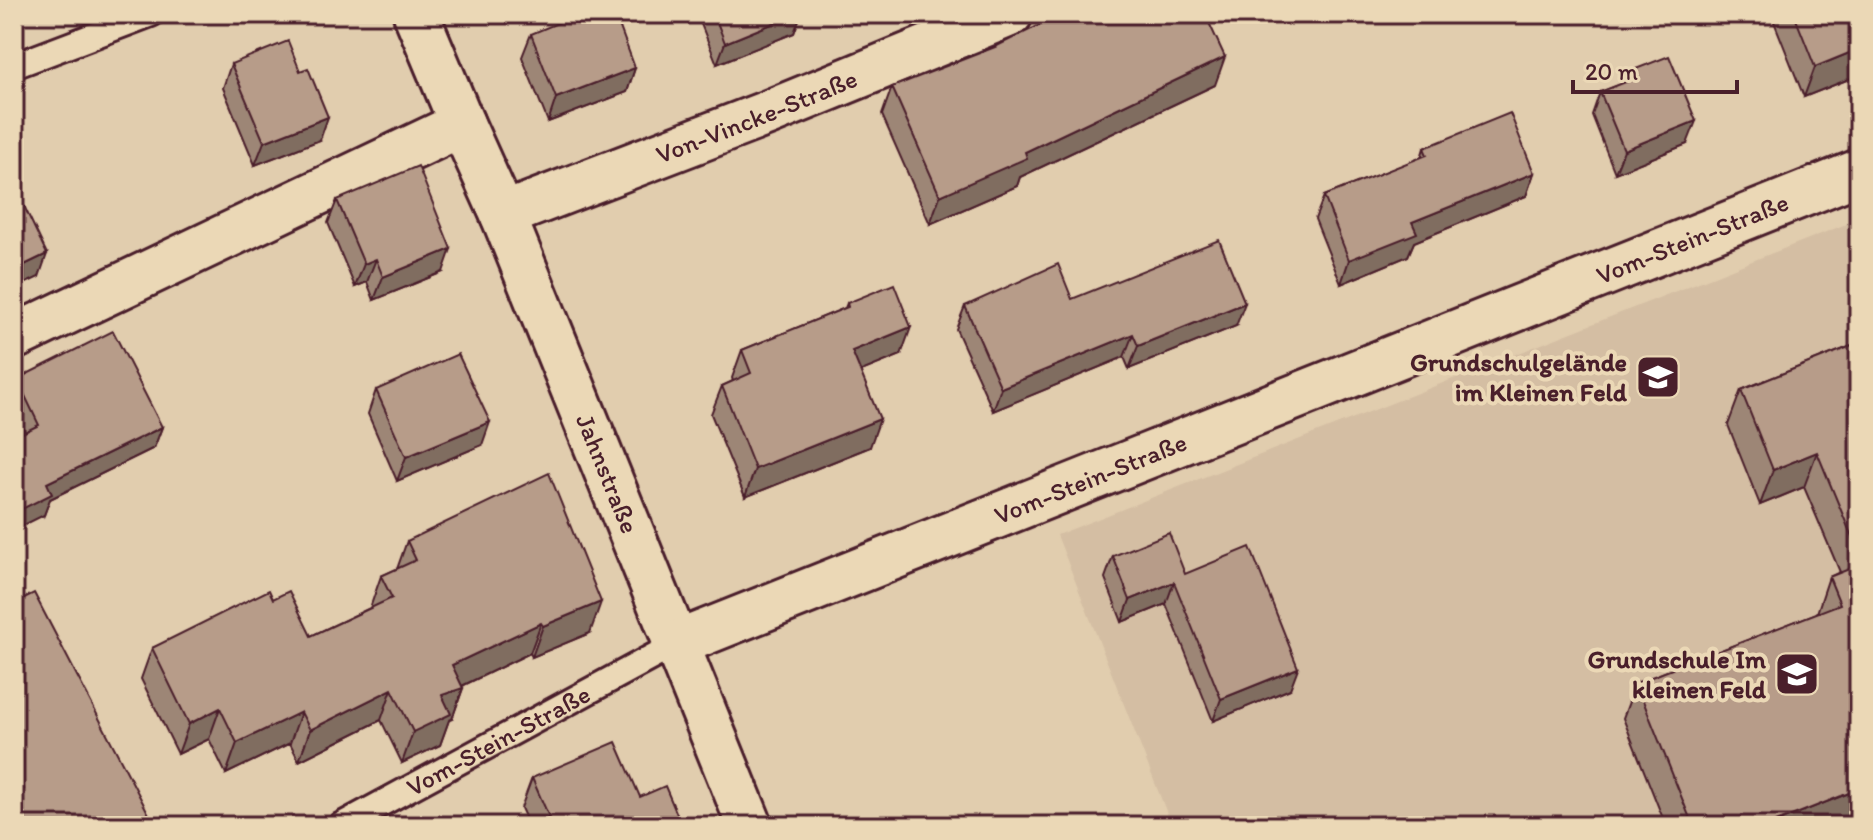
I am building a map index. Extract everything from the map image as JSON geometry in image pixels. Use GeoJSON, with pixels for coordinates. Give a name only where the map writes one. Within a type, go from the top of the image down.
{"type":"FeatureCollection","features":[{"type":"Feature","properties":{"kind":"street","name":"Jahnstraße"},"geometry":{"type":"LineString","coordinates":[[416,14],[503,215],[750,826]]}},
{"type":"Feature","properties":{"kind":"street","name":"Von-Vincke-Straße"},"geometry":{"type":"LineString","coordinates":[[503,215],[768,113],[1010,14]]}},
{"type":"Feature","properties":{"kind":"street"},"geometry":{"type":"LineString","coordinates":[[14,337],[462,124]]}},
{"type":"Feature","properties":{"kind":"street","name":"Vom-Stein-Straße"},"geometry":{"type":"LineString","coordinates":[[678,643],[1859,172]]}},
{"type":"Feature","properties":{"kind":"lane"},"geometry":{"type":"LineString","coordinates":[[14,66],[151,14]]}},
{"type":"Feature","properties":{"kind":"lane","name":"Vom-Stein-Straße"},"geometry":{"type":"LineString","coordinates":[[340,826],[678,643]]}},
{"type":"Feature","properties":{"kind":"shaded area","name":"Grundschulgelände im Kleinen Feld"},"geometry":{"type":"Polygon","coordinates":[[[1859,219],[1859,826],[1172,826],[1057,535],[1859,219]]]}},
{"type":"Feature","properties":{"kind":"building"},"geometry":{"type":"Polygon","coordinates":[[[579,14],[615,14],[635,68],[556,98],[531,34],[579,14]]]}},
{"type":"Feature","properties":{"kind":"building"},"geometry":{"type":"Polygon","coordinates":[[[714,14],[796,14],[725,43],[714,14]]]}},
{"type":"Feature","properties":{"kind":"building"},"geometry":{"type":"Polygon","coordinates":[[[1062,14],[1205,14],[1225,57],[1025,152],[1027,158],[940,196],[892,87],[995,47],[1062,14]]]}},
{"type":"Feature","properties":{"kind":"building"},"geometry":{"type":"Polygon","coordinates":[[[1794,14],[1859,14],[1859,49],[1815,67],[1794,14]]]}},
{"type":"Feature","properties":{"kind":"building"},"geometry":{"type":"Polygon","coordinates":[[[288,41],[300,71],[308,68],[328,117],[264,142],[231,64],[288,41]]]}},
{"type":"Feature","properties":{"kind":"building"},"geometry":{"type":"Polygon","coordinates":[[[1669,56],[1696,121],[1624,150],[1600,92],[1631,80],[1628,72],[1669,56]]]}},
{"type":"Feature","properties":{"kind":"building"},"geometry":{"type":"Polygon","coordinates":[[[1510,113],[1534,173],[1412,222],[1417,233],[1349,260],[1324,196],[1427,155],[1424,148],[1510,113]]]}},
{"type":"Feature","properties":{"kind":"building"},"geometry":{"type":"Polygon","coordinates":[[[418,166],[451,249],[383,277],[376,259],[364,264],[337,200],[418,166]]]}},
{"type":"Feature","properties":{"kind":"building"},"geometry":{"type":"Polygon","coordinates":[[[14,196],[19,207],[24,206],[47,254],[14,270],[14,196]]]}},
{"type":"Feature","properties":{"kind":"building"},"geometry":{"type":"Polygon","coordinates":[[[1219,240],[1245,303],[1138,346],[1133,334],[1001,388],[965,306],[1058,264],[1072,299],[1219,240]]]}},
{"type":"Feature","properties":{"kind":"building"},"geometry":{"type":"Polygon","coordinates":[[[894,284],[911,327],[852,351],[880,419],[755,469],[722,386],[751,373],[742,350],[848,307],[847,303],[894,284]]]}},
{"type":"Feature","properties":{"kind":"building"},"geometry":{"type":"Polygon","coordinates":[[[113,331],[162,427],[47,483],[52,494],[14,513],[14,437],[39,425],[17,379],[113,331]]]}},
{"type":"Feature","properties":{"kind":"building"},"geometry":{"type":"Polygon","coordinates":[[[1859,343],[1859,554],[1817,452],[1773,470],[1741,390],[1859,343]]]}},
{"type":"Feature","properties":{"kind":"building"},"geometry":{"type":"Polygon","coordinates":[[[458,354],[490,422],[406,457],[376,390],[458,354]]]}},
{"type":"Feature","properties":{"kind":"building"},"geometry":{"type":"Polygon","coordinates":[[[549,473],[601,602],[543,626],[541,623],[452,665],[463,688],[442,695],[451,714],[413,732],[392,689],[310,730],[301,712],[237,743],[220,708],[189,724],[152,648],[269,590],[273,599],[289,591],[311,636],[392,598],[381,576],[416,560],[407,541],[549,473]]]}},
{"type":"Feature","properties":{"kind":"building"},"geometry":{"type":"Polygon","coordinates":[[[1169,533],[1185,574],[1250,547],[1298,668],[1221,699],[1174,582],[1130,600],[1113,556],[1169,533]]]}},
{"type":"Feature","properties":{"kind":"building"},"geometry":{"type":"Polygon","coordinates":[[[1859,565],[1859,789],[1766,826],[1693,826],[1636,683],[1840,604],[1829,577],[1859,565]]]}},
{"type":"Feature","properties":{"kind":"building"},"geometry":{"type":"Polygon","coordinates":[[[34,593],[155,826],[14,826],[14,798],[24,789],[14,766],[14,603],[34,593]]]}},
{"type":"Feature","properties":{"kind":"building"},"geometry":{"type":"Polygon","coordinates":[[[616,742],[640,797],[665,786],[682,826],[529,826],[549,817],[532,778],[616,742]]]}},
{"type":"Feature","properties":{"kind":"place","name":"Grundschulgelände im Kleinen Feld"},"geometry":{"type":"Point","coordinates":[1658,377]}},
{"type":"Feature","properties":{"kind":"place","name":"Grundschule Im kleinen Feld"},"geometry":{"type":"Point","coordinates":[1797,674]}}]}
